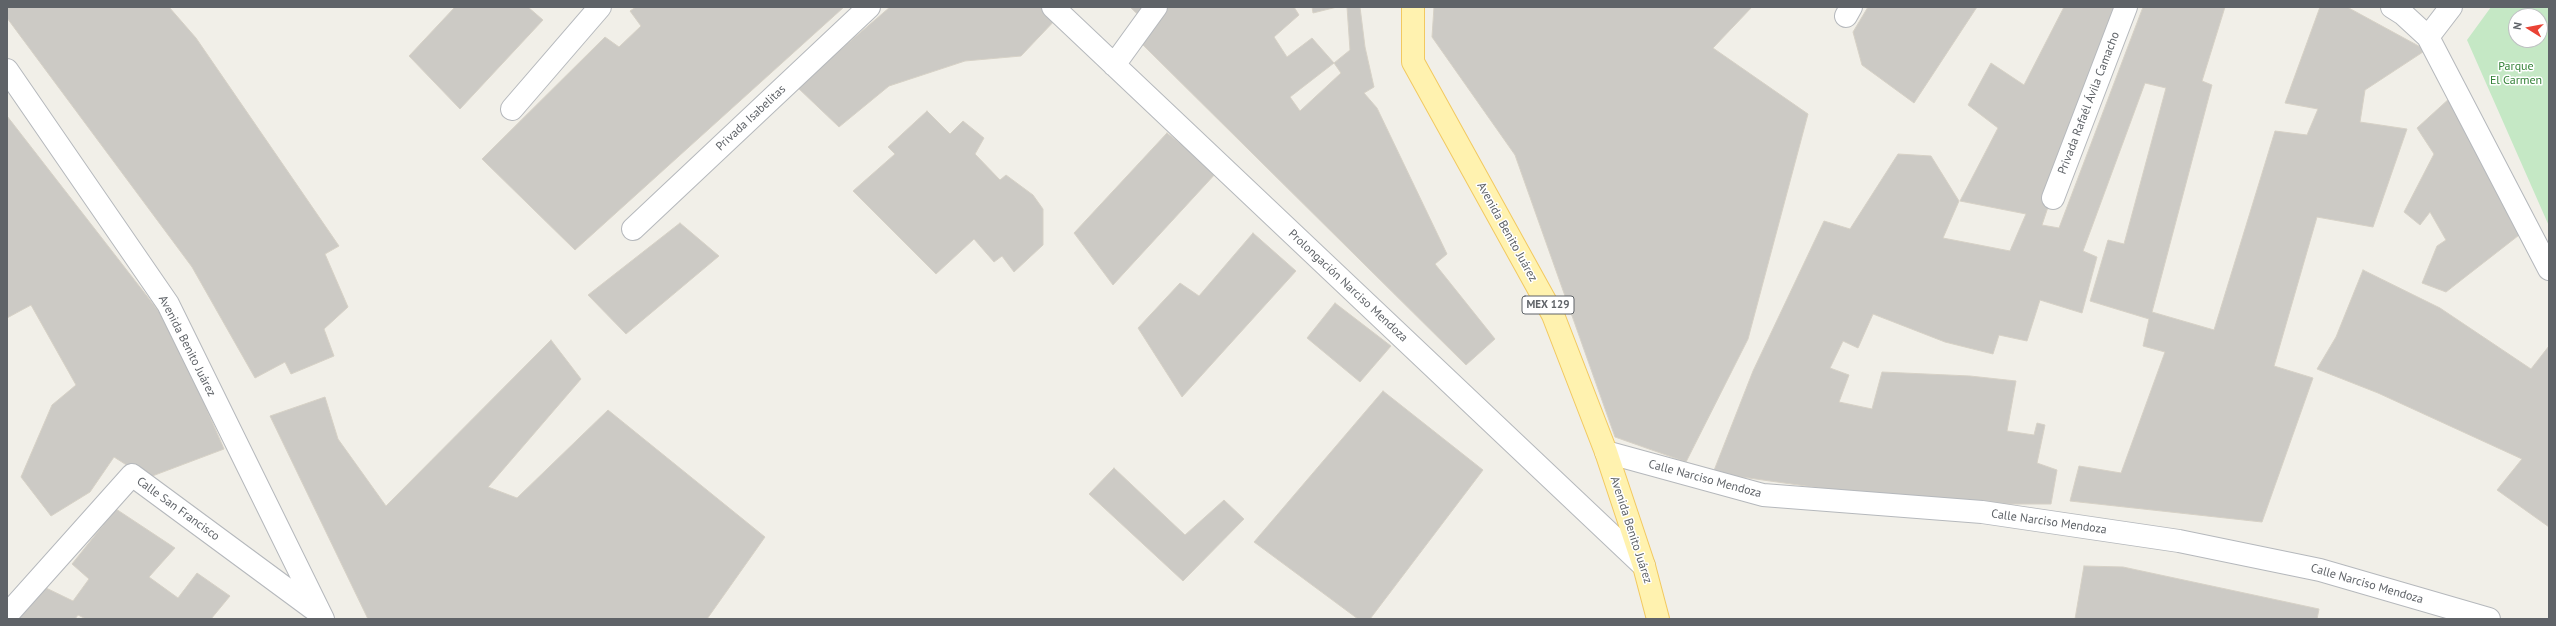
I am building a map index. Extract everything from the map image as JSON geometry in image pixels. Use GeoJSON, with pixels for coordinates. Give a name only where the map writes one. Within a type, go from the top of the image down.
{"type":"FeatureCollection","features":[{"type":"Feature","properties":{"kind":"main road","name":"Avenida Benito Juárez"},"geometry":{"type":"LineString","coordinates":[[1413,7],[1413,62],[1553,315],[1606,452],[1644,566],[1658,619]]}},
{"type":"Feature","properties":{"kind":"street"},"geometry":{"type":"LineString","coordinates":[[512,109],[600,7]]}},
{"type":"Feature","properties":{"kind":"street","name":"Privada Isabelitas"},"geometry":{"type":"LineString","coordinates":[[633,229],[869,7]]}},
{"type":"Feature","properties":{"kind":"street","name":"Prolongación Narciso Mendoza"},"geometry":{"type":"LineString","coordinates":[[1053,7],[1644,566]]}},
{"type":"Feature","properties":{"kind":"street"},"geometry":{"type":"LineString","coordinates":[[1114,65],[1156,7]]}},
{"type":"Feature","properties":{"kind":"street","name":"Privada Rafaél Ávila Camacho"},"geometry":{"type":"LineString","coordinates":[[2053,198],[2126,7]]}},
{"type":"Feature","properties":{"kind":"street"},"geometry":{"type":"LineString","coordinates":[[2428,37],[2451,7]]}},
{"type":"Feature","properties":{"kind":"street"},"geometry":{"type":"LineString","coordinates":[[2401,9],[2428,37],[2549,269]]}},
{"type":"Feature","properties":{"kind":"street","name":"Avenida Benito Juárez"},"geometry":{"type":"LineString","coordinates":[[7,70],[168,304],[321,616]]}},
{"type":"Feature","properties":{"kind":"street","name":"Calle Narciso Mendoza"},"geometry":{"type":"LineString","coordinates":[[1606,452],[1763,496],[1982,512],[2179,541],[2320,570],[2489,619]]}},
{"type":"Feature","properties":{"kind":"street","name":"Calle San Francisco"},"geometry":{"type":"LineString","coordinates":[[7,615],[132,475],[321,616]]}},
{"type":"Feature","properties":{"kind":"green space","name":"Parque El Carmen"},"geometry":{"type":"Polygon","coordinates":[[[2491,7],[2549,7],[2549,226],[2467,40],[2491,7]]]}},
{"type":"Feature","properties":{"kind":"building"},"geometry":{"type":"Polygon","coordinates":[[[7,7],[169,7],[196,38],[339,246],[325,254],[348,307],[324,329],[334,356],[291,374],[285,362],[255,378],[192,267],[7,18],[7,7]]]}},
{"type":"Feature","properties":{"kind":"building"},"geometry":{"type":"Polygon","coordinates":[[[455,7],[528,7],[543,20],[460,109],[409,56],[455,7]]]}},
{"type":"Feature","properties":{"kind":"building"},"geometry":{"type":"Polygon","coordinates":[[[636,7],[844,7],[575,250],[482,159],[605,37],[619,47],[641,26],[630,11],[636,7]]]}},
{"type":"Feature","properties":{"kind":"building"},"geometry":{"type":"Polygon","coordinates":[[[890,7],[1047,7],[1058,17],[1021,56],[965,61],[889,86],[839,127],[797,87],[890,7]]]}},
{"type":"Feature","properties":{"kind":"building"},"geometry":{"type":"Polygon","coordinates":[[[1130,7],[1294,7],[1299,15],[1274,37],[1287,57],[1312,38],[1334,63],[1350,50],[1347,7],[1360,7],[1365,47],[1374,87],[1364,93],[1377,108],[1447,254],[1435,264],[1495,339],[1466,365],[1141,43],[1153,29],[1130,7]],[[1334,63],[1290,97],[1300,111],[1341,73],[1334,63]]]}},
{"type":"Feature","properties":{"kind":"building"},"geometry":{"type":"Polygon","coordinates":[[[1312,7],[1337,7],[1313,13],[1312,7]]]}},
{"type":"Feature","properties":{"kind":"building"},"geometry":{"type":"Polygon","coordinates":[[[1434,7],[1752,7],[1713,48],[1808,114],[1748,339],[1686,462],[1615,437],[1515,155],[1432,37],[1434,7]]]}},
{"type":"Feature","properties":{"kind":"building"},"geometry":{"type":"Polygon","coordinates":[[[1868,7],[1977,7],[1914,103],[1862,65],[1853,32],[1868,7]]]}},
{"type":"Feature","properties":{"kind":"building"},"geometry":{"type":"Polygon","coordinates":[[[2064,7],[2118,7],[2104,40],[2042,225],[2059,228],[2143,7],[2225,7],[2202,81],[2212,85],[2152,312],[2214,330],[2275,131],[2307,135],[2318,109],[2285,103],[2320,7],[2347,7],[2426,50],[2365,90],[2360,122],[2407,129],[2373,227],[2317,217],[2274,366],[2313,378],[2262,522],[2070,501],[2079,466],[2121,473],[2165,352],[2143,346],[2149,319],[2090,301],[2108,240],[2124,244],[2166,88],[2145,83],[2083,251],[2097,257],[2082,313],[2040,300],[2027,341],[1999,335],[1993,354],[1945,342],[1873,314],[1858,348],[1843,341],[1830,368],[1849,375],[1839,402],[1872,409],[1882,372],[1970,376],[2016,381],[2007,431],[2034,435],[2037,423],[2045,425],[2037,463],[2057,470],[2051,504],[1934,504],[1713,473],[1753,371],[1824,221],[1850,229],[1898,154],[1931,156],[1959,201],[1943,238],[2010,251],[2026,214],[1960,201],[1998,128],[1968,105],[1991,63],[2024,85],[2064,7]]]}},
{"type":"Feature","properties":{"kind":"building"},"geometry":{"type":"Polygon","coordinates":[[[2451,97],[2523,232],[2446,292],[2422,283],[2437,246],[2446,240],[2430,212],[2420,225],[2404,212],[2434,154],[2417,128],[2451,97]]]}},
{"type":"Feature","properties":{"kind":"building"},"geometry":{"type":"Polygon","coordinates":[[[927,111],[950,134],[963,121],[984,138],[975,154],[1000,180],[1006,175],[1033,195],[1043,209],[1043,245],[1014,272],[1002,256],[994,262],[974,239],[936,274],[853,191],[895,154],[888,147],[927,111]]]}},
{"type":"Feature","properties":{"kind":"building"},"geometry":{"type":"Polygon","coordinates":[[[7,116],[171,327],[224,449],[147,478],[114,457],[90,492],[51,516],[21,477],[52,405],[76,385],[31,305],[7,318],[7,116]]]}},
{"type":"Feature","properties":{"kind":"building"},"geometry":{"type":"Polygon","coordinates":[[[1167,133],[1217,172],[1113,285],[1074,233],[1167,133]]]}},
{"type":"Feature","properties":{"kind":"building"},"geometry":{"type":"Polygon","coordinates":[[[680,223],[719,256],[626,334],[588,295],[680,223]]]}},
{"type":"Feature","properties":{"kind":"building"},"geometry":{"type":"Polygon","coordinates":[[[1253,233],[1296,271],[1182,397],[1138,328],[1180,283],[1199,296],[1253,233]]]}},
{"type":"Feature","properties":{"kind":"building"},"geometry":{"type":"Polygon","coordinates":[[[2363,270],[2440,308],[2531,369],[2549,346],[2549,527],[2497,490],[2522,459],[2378,393],[2317,369],[2336,337],[2363,270]]]}},
{"type":"Feature","properties":{"kind":"building"},"geometry":{"type":"Polygon","coordinates":[[[1335,303],[1391,346],[1360,382],[1307,338],[1335,303]]]}},
{"type":"Feature","properties":{"kind":"building"},"geometry":{"type":"Polygon","coordinates":[[[551,340],[581,379],[488,487],[517,498],[608,410],[765,537],[707,619],[368,619],[270,416],[325,397],[338,439],[386,506],[551,340]]]}},
{"type":"Feature","properties":{"kind":"building"},"geometry":{"type":"Polygon","coordinates":[[[1383,391],[1483,470],[1370,619],[1358,619],[1254,542],[1383,391]]]}},
{"type":"Feature","properties":{"kind":"building"},"geometry":{"type":"Polygon","coordinates":[[[1114,468],[1185,535],[1224,500],[1244,519],[1183,581],[1089,494],[1114,468]]]}},
{"type":"Feature","properties":{"kind":"building"},"geometry":{"type":"Polygon","coordinates":[[[116,509],[175,548],[149,577],[178,598],[197,573],[230,596],[211,619],[86,619],[78,615],[75,619],[17,619],[42,586],[73,601],[89,579],[72,564],[116,509]]]}},
{"type":"Feature","properties":{"kind":"building"},"geometry":{"type":"Polygon","coordinates":[[[2084,566],[2123,567],[2319,609],[2317,619],[2075,619],[2084,566]]]}}]}
